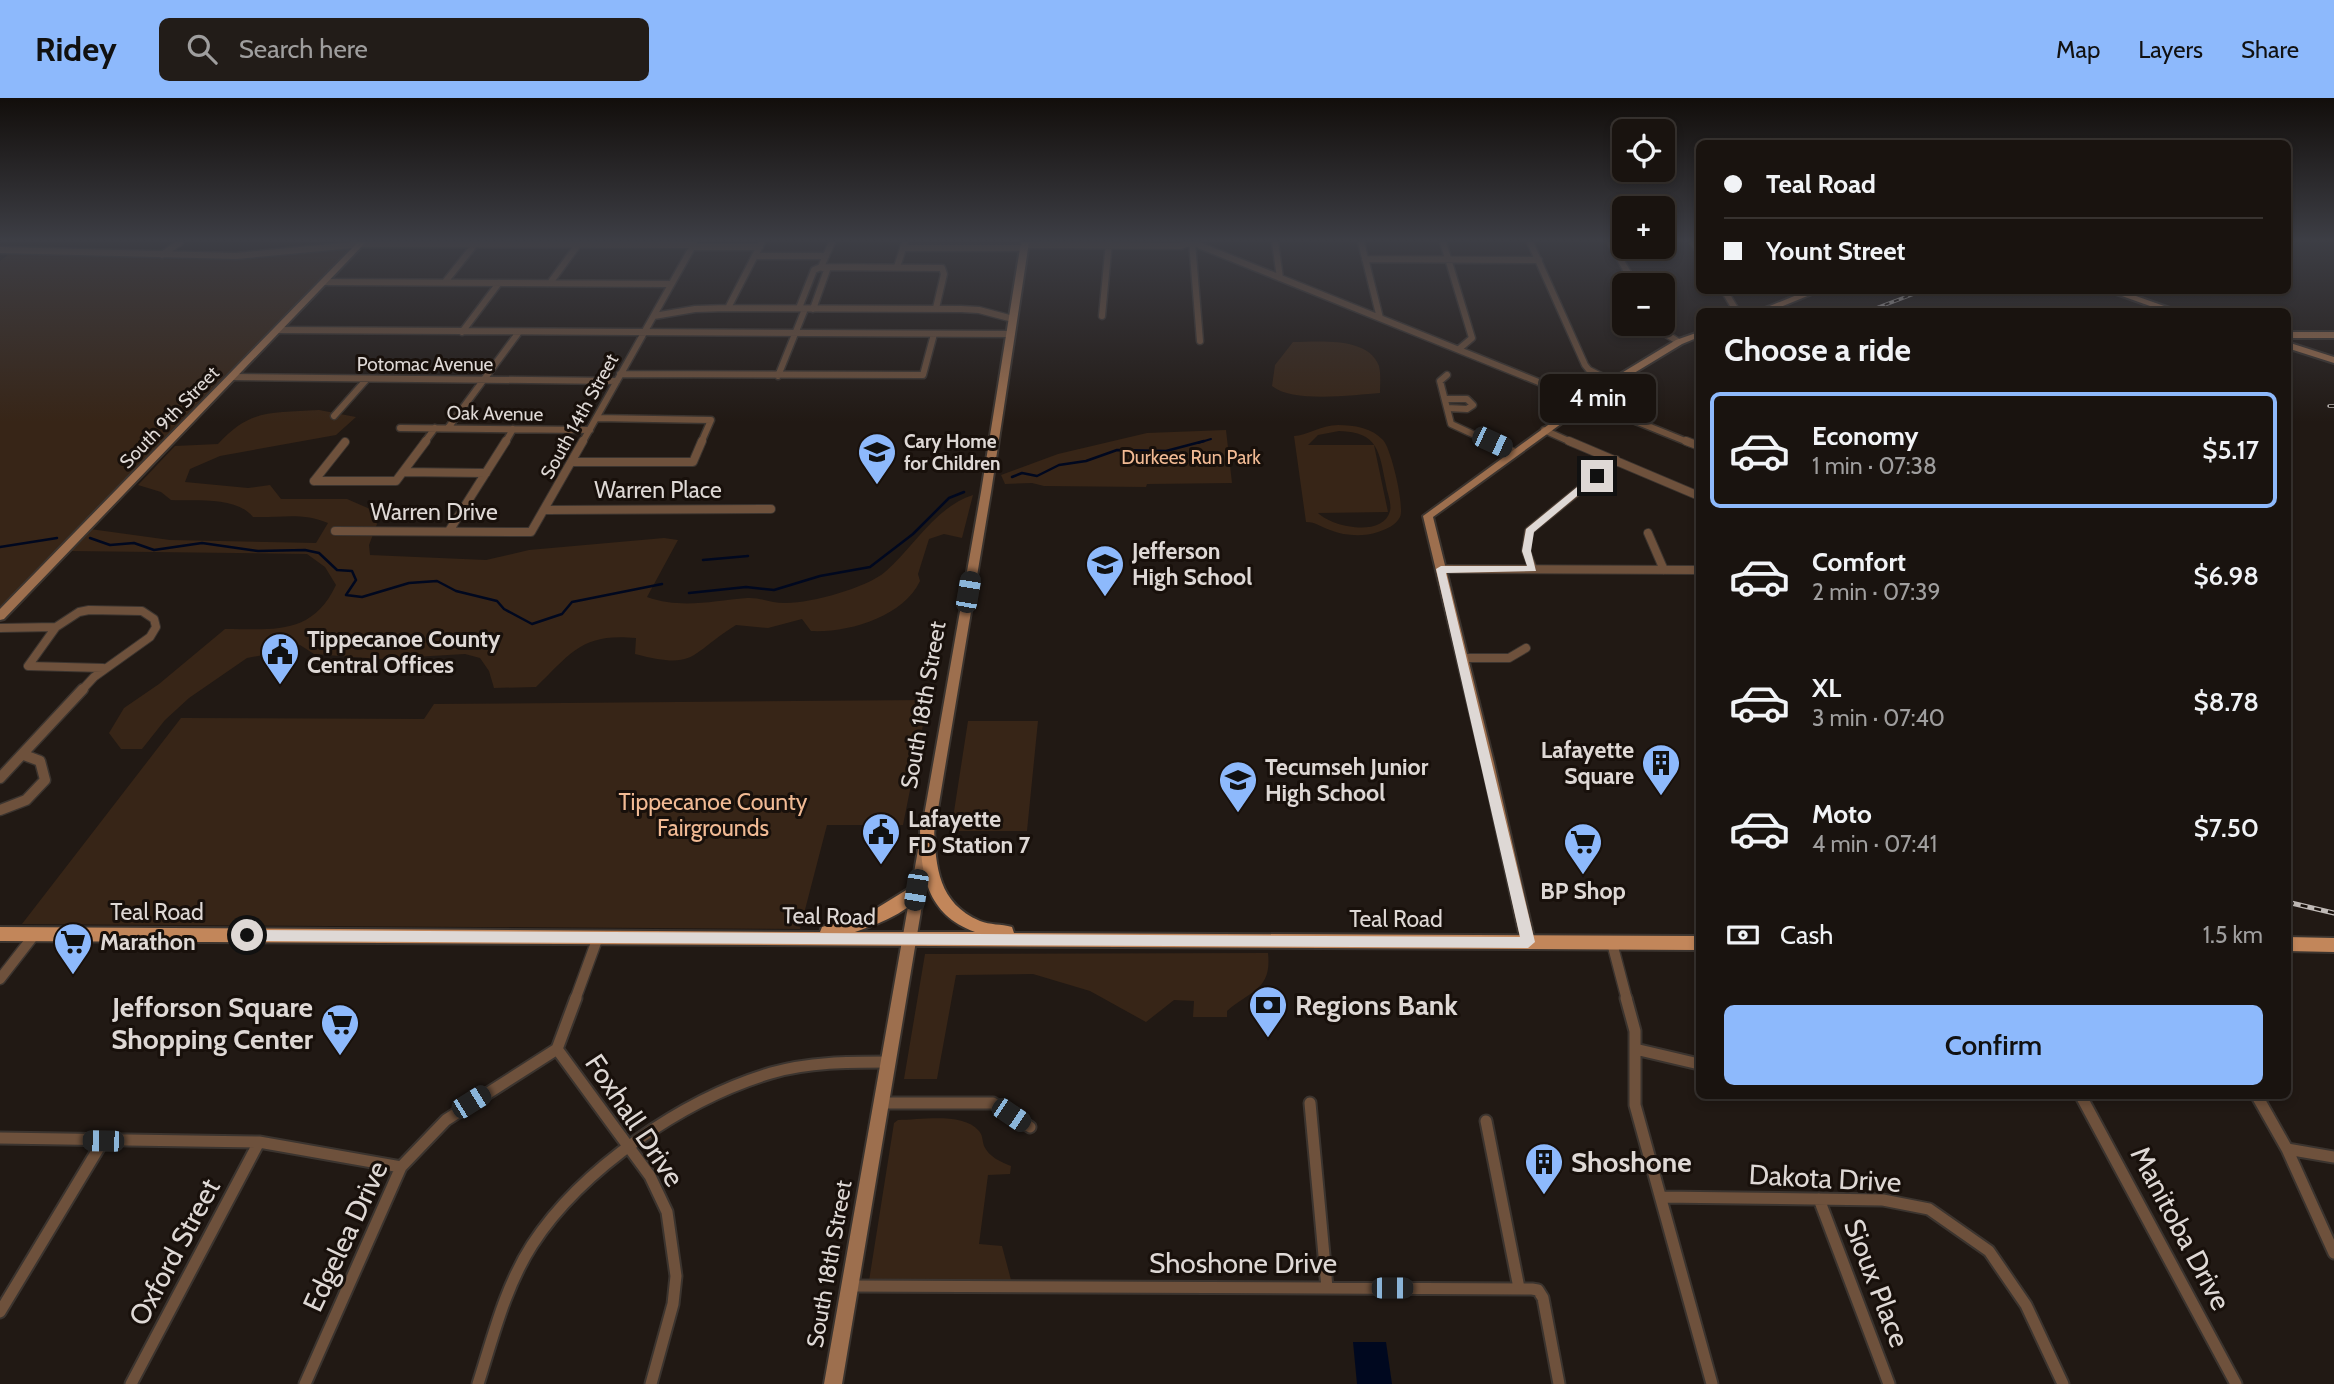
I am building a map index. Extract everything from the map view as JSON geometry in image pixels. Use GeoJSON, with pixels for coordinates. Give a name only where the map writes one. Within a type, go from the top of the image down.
{"type":"FeatureCollection","features":[{"type":"Feature","properties":{"kind":"main road","name":"South 18th Street"},"geometry":{"type":"LineString","coordinates":[[833,1384],[1016,302]]}},
{"type":"Feature","properties":{"kind":"main road"},"geometry":{"type":"LineString","coordinates":[[2146,302],[2165,308]]}},
{"type":"Feature","properties":{"kind":"main road","name":"South 9th Street"},"geometry":{"type":"LineString","coordinates":[[0,616],[278,330]]}},
{"type":"Feature","properties":{"kind":"main road"},"geometry":{"type":"LineString","coordinates":[[2291,346],[2334,360]]}},
{"type":"Feature","properties":{"kind":"main road"},"geometry":{"type":"LineString","coordinates":[[1528,942],[1428,516],[1587,400]]}},
{"type":"Feature","properties":{"kind":"main road"},"geometry":{"type":"LineString","coordinates":[[927,829],[929,870],[934,888],[939,897],[962,918],[984,929],[1073,940]]}},
{"type":"Feature","properties":{"kind":"main road"},"geometry":{"type":"LineString","coordinates":[[760,938],[823,933],[864,924],[894,909],[916,890]]}},
{"type":"Feature","properties":{"kind":"main road","name":"Teal Road"},"geometry":{"type":"LineString","coordinates":[[0,934],[1696,943]]}},
{"type":"Feature","properties":{"kind":"main road"},"geometry":{"type":"LineString","coordinates":[[2291,944],[2334,945]]}},
{"type":"Feature","properties":{"kind":"street","name":"South 9th Street"},"geometry":{"type":"LineString","coordinates":[[278,330],[305,302]]}},
{"type":"Feature","properties":{"kind":"street"},"geometry":{"type":"LineString","coordinates":[[462,332],[485,302]]}},
{"type":"Feature","properties":{"kind":"street","name":"South 14th Street"},"geometry":{"type":"LineString","coordinates":[[531,532],[661,302]]}},
{"type":"Feature","properties":{"kind":"street"},"geometry":{"type":"LineString","coordinates":[[728,308],[731,302]]}},
{"type":"Feature","properties":{"kind":"street"},"geometry":{"type":"LineString","coordinates":[[806,308],[807,302]]}},
{"type":"Feature","properties":{"kind":"street"},"geometry":{"type":"LineString","coordinates":[[778,376],[809,302]]}},
{"type":"Feature","properties":{"kind":"street"},"geometry":{"type":"LineString","coordinates":[[936,308],[937,302]]}},
{"type":"Feature","properties":{"kind":"street"},"geometry":{"type":"LineString","coordinates":[[1102,316],[1103,302]]}},
{"type":"Feature","properties":{"kind":"street"},"geometry":{"type":"LineString","coordinates":[[1197,302],[1200,341]]}},
{"type":"Feature","properties":{"kind":"street"},"geometry":{"type":"LineString","coordinates":[[1340,302],[1696,445]]}},
{"type":"Feature","properties":{"kind":"street"},"geometry":{"type":"LineString","coordinates":[[1376,302],[1380,318]]}},
{"type":"Feature","properties":{"kind":"street"},"geometry":{"type":"LineString","coordinates":[[1460,349],[1472,338],[1461,302]]}},
{"type":"Feature","properties":{"kind":"street"},"geometry":{"type":"LineString","coordinates":[[1558,302],[1589,370],[1612,382]]}},
{"type":"Feature","properties":{"kind":"street"},"geometry":{"type":"LineString","coordinates":[[654,316],[695,309],[728,308],[936,308],[979,310],[1013,319]]}},
{"type":"Feature","properties":{"kind":"street"},"geometry":{"type":"LineString","coordinates":[[278,330],[1011,334]]}},
{"type":"Feature","properties":{"kind":"street"},"geometry":{"type":"LineString","coordinates":[[448,428],[519,332]]}},
{"type":"Feature","properties":{"kind":"street","name":"Potomac Avenue"},"geometry":{"type":"LineString","coordinates":[[232,377],[482,381],[618,377],[923,375],[934,334]]}},
{"type":"Feature","properties":{"kind":"street"},"geometry":{"type":"LineString","coordinates":[[1587,400],[1679,342],[1696,335]]}},
{"type":"Feature","properties":{"kind":"street"},"geometry":{"type":"LineString","coordinates":[[2291,335],[2334,335]]}},
{"type":"Feature","properties":{"kind":"street"},"geometry":{"type":"LineString","coordinates":[[1669,336],[1679,342]]}},
{"type":"Feature","properties":{"kind":"street"},"geometry":{"type":"LineString","coordinates":[[1447,375],[1440,382],[1451,424],[1513,452]]}},
{"type":"Feature","properties":{"kind":"street"},"geometry":{"type":"LineString","coordinates":[[334,416],[366,380]]}},
{"type":"Feature","properties":{"kind":"street"},"geometry":{"type":"LineString","coordinates":[[1445,399],[1467,399],[1473,405],[1467,409],[1447,408]]}},
{"type":"Feature","properties":{"kind":"street"},"geometry":{"type":"LineString","coordinates":[[572,462],[693,463],[711,419],[597,418]]}},
{"type":"Feature","properties":{"kind":"street","name":"Oak Avenue"},"geometry":{"type":"LineString","coordinates":[[400,428],[590,430]]}},
{"type":"Feature","properties":{"kind":"street"},"geometry":{"type":"LineString","coordinates":[[314,481],[396,481],[435,428]]}},
{"type":"Feature","properties":{"kind":"street"},"geometry":{"type":"LineString","coordinates":[[449,531],[513,429]]}},
{"type":"Feature","properties":{"kind":"street"},"geometry":{"type":"LineString","coordinates":[[1545,430],[1696,495]]}},
{"type":"Feature","properties":{"kind":"street"},"geometry":{"type":"LineString","coordinates":[[314,481],[345,442]]}},
{"type":"Feature","properties":{"kind":"street"},"geometry":{"type":"LineString","coordinates":[[1532,569],[1527,551],[1529,531],[1616,460]]}},
{"type":"Feature","properties":{"kind":"street"},"geometry":{"type":"LineString","coordinates":[[403,472],[486,473]]}},
{"type":"Feature","properties":{"kind":"street","name":"Warren Place"},"geometry":{"type":"LineString","coordinates":[[545,510],[771,509]]}},
{"type":"Feature","properties":{"kind":"street","name":"Warren Drive"},"geometry":{"type":"LineString","coordinates":[[335,531],[531,532]]}},
{"type":"Feature","properties":{"kind":"street"},"geometry":{"type":"LineString","coordinates":[[1648,533],[1664,570]]}},
{"type":"Feature","properties":{"kind":"street"},"geometry":{"type":"LineString","coordinates":[[1441,569],[1696,570]]}},
{"type":"Feature","properties":{"kind":"street"},"geometry":{"type":"LineString","coordinates":[[0,778],[103,668],[146,643],[156,627],[150,614],[142,611],[79,612],[56,627],[28,666],[103,668]]}},
{"type":"Feature","properties":{"kind":"street"},"geometry":{"type":"LineString","coordinates":[[0,628],[56,627]]}},
{"type":"Feature","properties":{"kind":"street"},"geometry":{"type":"LineString","coordinates":[[1462,658],[1508,658],[1526,648]]}},
{"type":"Feature","properties":{"kind":"street"},"geometry":{"type":"LineString","coordinates":[[0,810],[35,793],[45,780],[40,761],[24,755]]}},
{"type":"Feature","properties":{"kind":"street"},"geometry":{"type":"LineString","coordinates":[[0,979],[36,934]]}},
{"type":"Feature","properties":{"kind":"street"},"geometry":{"type":"LineString","coordinates":[[557,1049],[598,937]]}},
{"type":"Feature","properties":{"kind":"street"},"geometry":{"type":"LineString","coordinates":[[1612,943],[1635,1031],[1635,1105],[1712,1384]]}},
{"type":"Feature","properties":{"kind":"street","name":"Foxhall Drive"},"geometry":{"type":"LineString","coordinates":[[557,1049],[650,1176],[667,1212],[676,1276],[673,1304],[652,1384]]}},
{"type":"Feature","properties":{"kind":"street","name":"Edgelea Drive"},"geometry":{"type":"LineString","coordinates":[[305,1384],[401,1167],[446,1120],[557,1049]]}},
{"type":"Feature","properties":{"kind":"street"},"geometry":{"type":"LineString","coordinates":[[1635,1049],[1696,1063]]}},
{"type":"Feature","properties":{"kind":"street"},"geometry":{"type":"LineString","coordinates":[[478,1384],[514,1279],[533,1244],[556,1213],[587,1182],[690,1108],[723,1091],[770,1074],[825,1063],[888,1062]]}},
{"type":"Feature","properties":{"kind":"street","name":"Manitoba Drive"},"geometry":{"type":"LineString","coordinates":[[2083,1099],[2236,1384]]}},
{"type":"Feature","properties":{"kind":"street"},"geometry":{"type":"LineString","coordinates":[[2259,1099],[2287,1149],[2334,1253]]}},
{"type":"Feature","properties":{"kind":"street"},"geometry":{"type":"LineString","coordinates":[[1310,1102],[1327,1288]]}},
{"type":"Feature","properties":{"kind":"street"},"geometry":{"type":"LineString","coordinates":[[881,1103],[993,1103],[1030,1127]]}},
{"type":"Feature","properties":{"kind":"street"},"geometry":{"type":"LineString","coordinates":[[1486,1121],[1519,1288],[1538,1290],[1543,1298],[1559,1384]]}},
{"type":"Feature","properties":{"kind":"street"},"geometry":{"type":"LineString","coordinates":[[0,1139],[259,1142],[401,1167]]}},
{"type":"Feature","properties":{"kind":"street"},"geometry":{"type":"LineString","coordinates":[[0,1311],[103,1141]]}},
{"type":"Feature","properties":{"kind":"street","name":"Oxford Street"},"geometry":{"type":"LineString","coordinates":[[131,1384],[259,1142]]}},
{"type":"Feature","properties":{"kind":"street"},"geometry":{"type":"LineString","coordinates":[[2287,1149],[2334,1157]]}},
{"type":"Feature","properties":{"kind":"street","name":"Dakota Drive"},"geometry":{"type":"LineString","coordinates":[[1661,1197],[1883,1200],[1929,1209],[1989,1251],[2026,1305],[2063,1384]]}},
{"type":"Feature","properties":{"kind":"street","name":"Sioux Place"},"geometry":{"type":"LineString","coordinates":[[1819,1199],[1889,1384]]}},
{"type":"Feature","properties":{"kind":"street","name":"Shoshone Drive"},"geometry":{"type":"LineString","coordinates":[[850,1286],[1519,1288]]}},
{"type":"Feature","properties":{"kind":"green space"},"geometry":{"type":"Polygon","coordinates":[[[0,302],[298,302],[0,608],[0,302]]]}},
{"type":"Feature","properties":{"kind":"green space"},"geometry":{"type":"Polygon","coordinates":[[[1293,342],[1341,343],[1364,350],[1373,356],[1379,366],[1380,393],[1308,396],[1294,395],[1272,386],[1275,365],[1293,342]]]}},
{"type":"Feature","properties":{"kind":"green space"},"geometry":{"type":"Polygon","coordinates":[[[319,410],[356,417],[336,435],[220,456],[190,469],[185,482],[248,488],[270,485],[281,499],[347,499],[370,509],[377,524],[369,545],[370,555],[486,560],[529,550],[664,538],[678,540],[647,597],[672,603],[752,598],[795,603],[822,598],[865,584],[896,562],[936,518],[959,501],[973,495],[962,538],[944,534],[929,539],[918,574],[920,581],[912,594],[888,613],[857,626],[811,631],[802,619],[768,628],[736,625],[699,652],[682,660],[655,659],[635,654],[636,638],[603,639],[590,642],[569,655],[536,687],[494,688],[489,671],[480,658],[465,654],[380,659],[314,654],[300,645],[287,644],[269,654],[247,658],[189,698],[165,720],[142,749],[121,749],[109,733],[124,708],[159,684],[225,629],[275,629],[303,621],[326,602],[336,585],[325,567],[307,554],[69,551],[90,529],[170,540],[316,543],[328,523],[300,517],[253,517],[237,506],[203,500],[171,500],[161,492],[138,485],[175,446],[218,444],[241,424],[264,415],[319,410]]]}},
{"type":"Feature","properties":{"kind":"green space"},"geometry":{"type":"Polygon","coordinates":[[[1332,425],[1368,430],[1379,436],[1386,445],[1401,502],[1400,517],[1391,526],[1372,534],[1354,535],[1306,522],[1294,436],[1332,425]],[[1339,431],[1318,435],[1308,445],[1374,445],[1388,512],[1318,513],[1345,526],[1378,525],[1390,511],[1379,454],[1375,446],[1370,440],[1352,432],[1339,431]]]}},
{"type":"Feature","properties":{"kind":"green space","name":"Durkees Run Park"},"geometry":{"type":"Polygon","coordinates":[[[1226,430],[1232,483],[1147,484],[1146,487],[1044,486],[1032,483],[1005,484],[1001,475],[1058,454],[1147,433],[1226,430]]]}},
{"type":"Feature","properties":{"kind":"green space","name":"Tippecanoe County Fairgrounds"},"geometry":{"type":"Polygon","coordinates":[[[928,700],[903,825],[827,825],[800,929],[22,924],[181,718],[424,719],[434,704],[928,700]]]}},
{"type":"Feature","properties":{"kind":"green space"},"geometry":{"type":"Polygon","coordinates":[[[968,721],[1038,721],[1027,831],[951,831],[968,721]]]}},
{"type":"Feature","properties":{"kind":"green space"},"geometry":{"type":"Polygon","coordinates":[[[1268,953],[1267,975],[1263,982],[1227,1011],[1227,1017],[1193,1017],[1194,1001],[1174,1000],[1146,1022],[1090,991],[1033,974],[956,975],[937,1079],[904,1079],[925,954],[1268,953]]]}},
{"type":"Feature","properties":{"kind":"green space"},"geometry":{"type":"Polygon","coordinates":[[[941,1118],[963,1121],[979,1131],[989,1153],[1011,1166],[1010,1174],[988,1175],[979,1244],[1002,1246],[1011,1280],[869,1281],[894,1123],[898,1120],[941,1118]]]}},
{"type":"Feature","properties":{"kind":"water"},"geometry":{"type":"Polygon","coordinates":[[[1353,1342],[1386,1342],[1392,1384],[1357,1384],[1353,1342]]]}},
{"type":"Feature","properties":{"kind":"waterway"},"geometry":{"type":"LineString","coordinates":[[1198,443],[1211,439]]}},
{"type":"Feature","properties":{"kind":"waterway"},"geometry":{"type":"LineString","coordinates":[[1012,477],[1022,473],[1037,476],[1059,465],[1086,461],[1117,450],[1166,451],[1204,441]]}},
{"type":"Feature","properties":{"kind":"waterway"},"geometry":{"type":"LineString","coordinates":[[689,593],[746,587],[774,590],[820,576],[870,567],[913,534],[949,498],[964,492]]}},
{"type":"Feature","properties":{"kind":"waterway"},"geometry":{"type":"LineString","coordinates":[[0,547],[57,538]]}},
{"type":"Feature","properties":{"kind":"waterway"},"geometry":{"type":"LineString","coordinates":[[90,538],[110,545],[134,543],[154,550],[202,543],[258,551],[305,550],[319,553],[337,570],[352,571],[356,580],[346,595],[362,597],[409,583],[437,581],[456,591],[497,601],[504,609],[532,624],[562,614],[572,602],[662,584]]}},
{"type":"Feature","properties":{"kind":"waterway"},"geometry":{"type":"LineString","coordinates":[[703,560],[748,556]]}},
{"type":"Feature","properties":{"kind":"railway"},"geometry":{"type":"LineString","coordinates":[[1877,308],[1892,302]]}},
{"type":"Feature","properties":{"kind":"railway"},"geometry":{"type":"LineString","coordinates":[[2329,406],[2334,406]]}},
{"type":"Feature","properties":{"kind":"railway"},"geometry":{"type":"LineString","coordinates":[[2291,903],[2334,913]]}},
{"type":"Feature","properties":{"kind":"place","name":"Cary Home for Children"},"geometry":{"type":"Point","coordinates":[877,486]}},
{"type":"Feature","properties":{"kind":"place","name":"Jefferson High School"},"geometry":{"type":"Point","coordinates":[1105,598]}},
{"type":"Feature","properties":{"kind":"place","name":"Tippecanoe County Central Offices"},"geometry":{"type":"Point","coordinates":[280,686]}},
{"type":"Feature","properties":{"kind":"place","name":"Lafayette Square"},"geometry":{"type":"Point","coordinates":[1661,797]}},
{"type":"Feature","properties":{"kind":"place","name":"Tecumseh Junior High School"},"geometry":{"type":"Point","coordinates":[1238,814]}},
{"type":"Feature","properties":{"kind":"place","name":"Lafayette FD Station 7"},"geometry":{"type":"Point","coordinates":[881,866]}},
{"type":"Feature","properties":{"kind":"place","name":"BP Shop"},"geometry":{"type":"Point","coordinates":[1583,876]}},
{"type":"Feature","properties":{"kind":"place","name":"Marathon"},"geometry":{"type":"Point","coordinates":[73,976]}},
{"type":"Feature","properties":{"kind":"place","name":"Regions Bank"},"geometry":{"type":"Point","coordinates":[1268,1039]}},
{"type":"Feature","properties":{"kind":"place","name":"Jefforson Square Shopping Center"},"geometry":{"type":"Point","coordinates":[340,1057]}},
{"type":"Feature","properties":{"kind":"place","name":"Shoshone"},"geometry":{"type":"Point","coordinates":[1544,1196]}},
{"type":"Feature","properties":{"kind":"route"},"geometry":{"type":"LineString","coordinates":[[247,935],[1528,942],[1441,569],[1532,569],[1526,542],[1529,531],[1597,476]]}}]}
